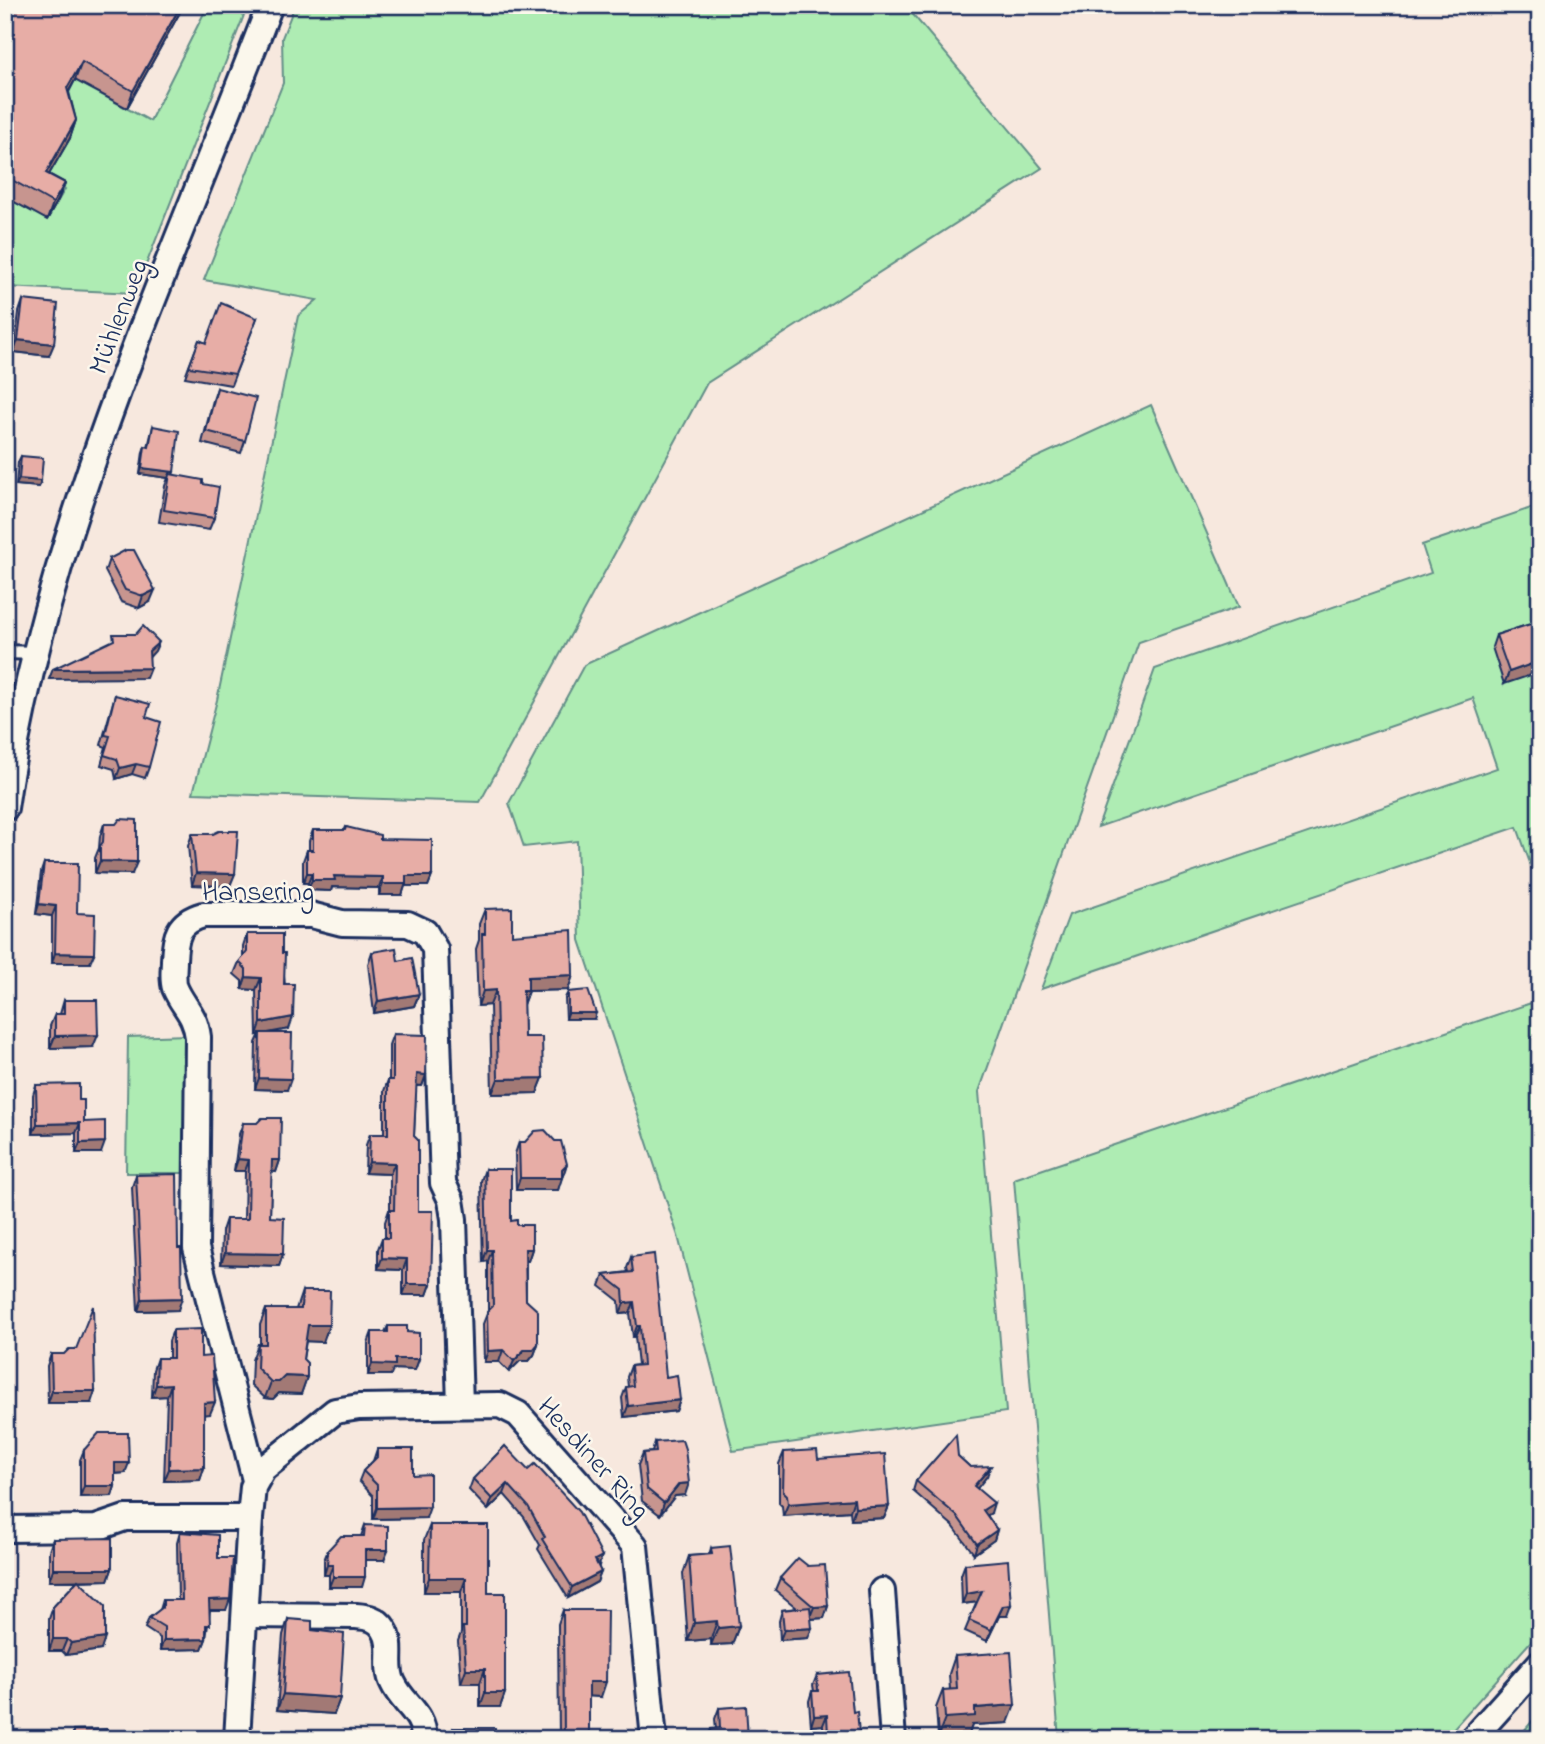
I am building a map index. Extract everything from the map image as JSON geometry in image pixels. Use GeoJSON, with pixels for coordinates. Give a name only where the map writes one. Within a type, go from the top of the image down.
{"type":"FeatureCollection","features":[{"type":"Feature","properties":{"kind":"street","name":"Mühlenweg"},"geometry":{"type":"LineString","coordinates":[[5,808],[36,653],[66,547],[110,415],[270,5]]}},
{"type":"Feature","properties":{"kind":"street","name":"Hansering"},"geometry":{"type":"LineString","coordinates":[[255,1479],[196,1248],[198,1037],[192,1012],[174,982],[175,939],[183,923],[191,918],[203,915],[311,915],[342,923],[408,924],[425,932],[431,939],[435,949],[440,1042],[443,1182],[451,1199],[454,1219],[460,1405]]}},
{"type":"Feature","properties":{"kind":"street","name":"Hesdiner Ring"},"geometry":{"type":"LineString","coordinates":[[255,1479],[277,1455],[335,1411],[359,1407],[500,1405],[518,1414],[635,1546],[654,1739]]}},
{"type":"Feature","properties":{"kind":"street"},"geometry":{"type":"LineString","coordinates":[[237,1739],[250,1518],[255,1479]]}},
{"type":"Feature","properties":{"kind":"street"},"geometry":{"type":"LineString","coordinates":[[5,1529],[96,1528],[125,1518],[250,1518]]}},
{"type":"Feature","properties":{"kind":"street"},"geometry":{"type":"LineString","coordinates":[[882,1591],[893,1739]]}},
{"type":"Feature","properties":{"kind":"street"},"geometry":{"type":"LineString","coordinates":[[245,1615],[371,1617],[388,1638],[392,1682],[419,1715],[424,1739]]}},
{"type":"Feature","properties":{"kind":"street"},"geometry":{"type":"LineString","coordinates":[[1472,1739],[1540,1663]]}},
{"type":"Feature","properties":{"kind":"lane"},"geometry":{"type":"LineString","coordinates":[[5,652],[36,653]]}},
{"type":"Feature","properties":{"kind":"green space"},"geometry":{"type":"Polygon","coordinates":[[[208,5],[248,5],[135,293],[5,287],[5,197],[47,219],[65,189],[47,178],[70,138],[61,105],[75,80],[150,121],[208,5]]]}},
{"type":"Feature","properties":{"kind":"green space"},"geometry":{"type":"Polygon","coordinates":[[[295,5],[905,5],[1042,168],[707,383],[480,802],[193,793],[217,700],[298,316],[317,300],[204,280],[283,83],[282,38],[295,5]]]}},
{"type":"Feature","properties":{"kind":"green space"},"geometry":{"type":"Polygon","coordinates":[[[1151,405],[1239,607],[1139,642],[979,1092],[1006,1412],[733,1451],[678,1236],[580,940],[577,841],[524,847],[509,803],[584,665],[1151,405]]]}},
{"type":"Feature","properties":{"kind":"green space"},"geometry":{"type":"Polygon","coordinates":[[[1540,505],[1540,891],[1517,827],[1041,989],[1069,915],[1497,768],[1473,698],[1098,827],[1155,669],[1431,573],[1422,545],[1540,505]]]}},
{"type":"Feature","properties":{"kind":"green space"},"geometry":{"type":"Polygon","coordinates":[[[1540,1000],[1540,1631],[1444,1739],[1059,1739],[1014,1179],[1540,1000]]]}},
{"type":"Feature","properties":{"kind":"green space"},"geometry":{"type":"Polygon","coordinates":[[[187,1035],[189,1173],[126,1173],[128,1037],[187,1035]]]}},
{"type":"Feature","properties":{"kind":"green space"},"geometry":{"type":"Polygon","coordinates":[[[1540,1712],[1540,1739],[1517,1739],[1540,1712]]]}},
{"type":"Feature","properties":{"kind":"building"},"geometry":{"type":"Polygon","coordinates":[[[5,5],[181,5],[133,91],[82,62],[67,88],[76,120],[46,173],[65,183],[53,203],[5,176],[5,5]]]}},
{"type":"Feature","properties":{"kind":"building"},"geometry":{"type":"Polygon","coordinates":[[[23,300],[58,304],[54,344],[18,340],[23,300]]]}},
{"type":"Feature","properties":{"kind":"building"},"geometry":{"type":"Polygon","coordinates":[[[221,303],[257,318],[235,374],[189,367],[199,340],[206,343],[221,303]]]}},
{"type":"Feature","properties":{"kind":"building"},"geometry":{"type":"Polygon","coordinates":[[[217,388],[256,398],[245,441],[206,431],[217,388]]]}},
{"type":"Feature","properties":{"kind":"building"},"geometry":{"type":"Polygon","coordinates":[[[153,426],[179,431],[174,472],[142,468],[145,446],[149,447],[153,426]]]}},
{"type":"Feature","properties":{"kind":"building"},"geometry":{"type":"Polygon","coordinates":[[[21,456],[43,458],[41,481],[19,479],[21,456]]]}},
{"type":"Feature","properties":{"kind":"building"},"geometry":{"type":"Polygon","coordinates":[[[170,474],[203,480],[203,484],[219,487],[214,518],[164,510],[170,474]]]}},
{"type":"Feature","properties":{"kind":"building"},"geometry":{"type":"Polygon","coordinates":[[[126,550],[134,550],[155,590],[143,596],[125,590],[109,559],[126,550]]]}},
{"type":"Feature","properties":{"kind":"building"},"geometry":{"type":"Polygon","coordinates":[[[1540,621],[1540,661],[1509,672],[1496,635],[1540,621]]]}},
{"type":"Feature","properties":{"kind":"building"},"geometry":{"type":"Polygon","coordinates":[[[143,626],[159,642],[149,651],[150,668],[53,669],[114,640],[113,634],[136,634],[143,626]]]}},
{"type":"Feature","properties":{"kind":"building"},"geometry":{"type":"Polygon","coordinates":[[[115,695],[150,704],[146,717],[161,722],[149,767],[136,764],[120,768],[117,759],[104,755],[110,736],[105,735],[115,695]]]}},
{"type":"Feature","properties":{"kind":"building"},"geometry":{"type":"Polygon","coordinates":[[[120,819],[137,820],[137,862],[100,861],[104,824],[116,824],[120,819]]]}},
{"type":"Feature","properties":{"kind":"building"},"geometry":{"type":"Polygon","coordinates":[[[346,827],[380,835],[380,839],[432,840],[432,876],[406,876],[406,884],[383,884],[383,877],[334,876],[335,880],[312,880],[312,873],[307,873],[307,850],[313,850],[313,830],[345,830],[346,827]]]}},
{"type":"Feature","properties":{"kind":"building"},"geometry":{"type":"Polygon","coordinates":[[[219,831],[238,831],[235,874],[196,873],[192,834],[213,834],[219,831]]]}},
{"type":"Feature","properties":{"kind":"building"},"geometry":{"type":"Polygon","coordinates":[[[44,863],[78,863],[77,913],[95,914],[94,954],[55,953],[56,906],[39,904],[44,863]]]}},
{"type":"Feature","properties":{"kind":"building"},"geometry":{"type":"Polygon","coordinates":[[[512,908],[512,935],[572,930],[573,975],[528,977],[528,990],[523,990],[524,1037],[542,1037],[543,1078],[498,1079],[496,990],[483,991],[482,934],[485,934],[485,909],[512,908]]]}},
{"type":"Feature","properties":{"kind":"building"},"geometry":{"type":"Polygon","coordinates":[[[247,934],[282,934],[282,953],[285,953],[284,984],[294,984],[293,1017],[261,1023],[261,978],[246,977],[246,969],[239,962],[247,952],[247,934]]]}},
{"type":"Feature","properties":{"kind":"building"},"geometry":{"type":"Polygon","coordinates":[[[396,948],[398,961],[412,958],[419,994],[378,1001],[372,952],[396,948]]]}},
{"type":"Feature","properties":{"kind":"building"},"geometry":{"type":"Polygon","coordinates":[[[588,990],[596,1013],[568,1013],[568,992],[588,990]]]}},
{"type":"Feature","properties":{"kind":"building"},"geometry":{"type":"Polygon","coordinates":[[[64,1000],[97,1000],[98,1035],[55,1036],[55,1014],[64,1014],[64,1000]]]}},
{"type":"Feature","properties":{"kind":"building"},"geometry":{"type":"Polygon","coordinates":[[[260,1033],[292,1033],[291,1079],[259,1078],[260,1033]]]}},
{"type":"Feature","properties":{"kind":"building"},"geometry":{"type":"Polygon","coordinates":[[[393,1034],[427,1035],[426,1075],[417,1074],[414,1136],[418,1140],[418,1211],[433,1211],[431,1284],[407,1284],[407,1259],[382,1258],[382,1238],[389,1238],[389,1210],[394,1210],[395,1163],[369,1162],[370,1134],[388,1134],[388,1080],[393,1080],[393,1034]]]}},
{"type":"Feature","properties":{"kind":"building"},"geometry":{"type":"Polygon","coordinates":[[[79,1084],[79,1100],[84,1100],[84,1122],[105,1121],[105,1142],[80,1143],[80,1123],[37,1124],[36,1085],[79,1084]]]}},
{"type":"Feature","properties":{"kind":"building"},"geometry":{"type":"Polygon","coordinates":[[[262,1118],[281,1118],[280,1160],[272,1160],[270,1217],[284,1218],[283,1254],[225,1253],[226,1219],[248,1219],[249,1160],[238,1159],[243,1123],[257,1123],[262,1118]]]}},
{"type":"Feature","properties":{"kind":"building"},"geometry":{"type":"Polygon","coordinates":[[[545,1130],[555,1141],[561,1141],[567,1164],[562,1169],[562,1178],[520,1178],[519,1142],[525,1142],[535,1131],[545,1130]]]}},
{"type":"Feature","properties":{"kind":"building"},"geometry":{"type":"Polygon","coordinates":[[[485,1169],[511,1169],[511,1221],[517,1220],[517,1225],[532,1225],[532,1249],[525,1249],[526,1300],[538,1311],[538,1344],[533,1350],[524,1350],[514,1361],[503,1350],[488,1351],[487,1312],[493,1306],[492,1250],[487,1250],[485,1169]]]}},
{"type":"Feature","properties":{"kind":"building"},"geometry":{"type":"Polygon","coordinates":[[[177,1174],[182,1298],[142,1299],[136,1175],[177,1174]]]}},
{"type":"Feature","properties":{"kind":"building"},"geometry":{"type":"Polygon","coordinates":[[[654,1254],[666,1377],[677,1375],[680,1400],[628,1406],[626,1387],[633,1386],[631,1366],[643,1365],[640,1326],[637,1326],[634,1302],[624,1303],[623,1290],[604,1275],[633,1272],[631,1257],[654,1254]]]}},
{"type":"Feature","properties":{"kind":"building"},"geometry":{"type":"Polygon","coordinates":[[[302,1291],[330,1291],[329,1325],[308,1325],[303,1359],[307,1363],[307,1377],[285,1376],[279,1382],[271,1382],[257,1368],[258,1344],[266,1344],[266,1309],[301,1309],[302,1291]]]}},
{"type":"Feature","properties":{"kind":"building"},"geometry":{"type":"Polygon","coordinates":[[[93,1306],[95,1391],[52,1391],[51,1354],[64,1354],[69,1349],[76,1349],[93,1306]]]}},
{"type":"Feature","properties":{"kind":"building"},"geometry":{"type":"Polygon","coordinates":[[[388,1326],[407,1326],[407,1332],[419,1333],[419,1359],[395,1359],[395,1365],[372,1364],[372,1332],[388,1332],[388,1326]]]}},
{"type":"Feature","properties":{"kind":"building"},"geometry":{"type":"Polygon","coordinates":[[[201,1329],[201,1357],[212,1356],[215,1402],[204,1403],[204,1468],[169,1469],[171,1384],[156,1385],[157,1358],[173,1358],[173,1330],[201,1329]]]}},
{"type":"Feature","properties":{"kind":"building"},"geometry":{"type":"Polygon","coordinates":[[[99,1433],[128,1433],[129,1463],[115,1463],[115,1486],[84,1486],[84,1450],[99,1433]]]}},
{"type":"Feature","properties":{"kind":"building"},"geometry":{"type":"Polygon","coordinates":[[[956,1435],[958,1456],[970,1467],[991,1466],[974,1486],[994,1503],[983,1510],[997,1530],[977,1544],[957,1516],[916,1481],[956,1435]]]}},
{"type":"Feature","properties":{"kind":"building"},"geometry":{"type":"Polygon","coordinates":[[[682,1440],[689,1483],[679,1484],[664,1503],[647,1489],[643,1453],[656,1452],[655,1442],[682,1440]]]}},
{"type":"Feature","properties":{"kind":"building"},"geometry":{"type":"Polygon","coordinates":[[[505,1446],[528,1470],[535,1464],[579,1512],[602,1556],[595,1560],[601,1572],[572,1587],[542,1539],[545,1537],[528,1506],[508,1484],[492,1499],[473,1479],[505,1446]]]}},
{"type":"Feature","properties":{"kind":"building"},"geometry":{"type":"Polygon","coordinates":[[[377,1449],[413,1449],[413,1475],[430,1474],[430,1507],[377,1508],[377,1485],[363,1471],[377,1457],[377,1449]]]}},
{"type":"Feature","properties":{"kind":"building"},"geometry":{"type":"Polygon","coordinates":[[[817,1450],[818,1459],[885,1454],[889,1506],[855,1508],[854,1499],[788,1504],[787,1495],[783,1491],[784,1452],[817,1450]]]}},
{"type":"Feature","properties":{"kind":"building"},"geometry":{"type":"Polygon","coordinates":[[[365,1525],[388,1526],[388,1550],[365,1550],[365,1577],[333,1577],[333,1565],[327,1565],[328,1550],[341,1536],[364,1536],[365,1525]]]}},
{"type":"Feature","properties":{"kind":"building"},"geometry":{"type":"Polygon","coordinates":[[[430,1525],[488,1525],[488,1593],[505,1593],[505,1693],[485,1693],[485,1669],[466,1669],[463,1627],[466,1627],[466,1578],[429,1578],[430,1525]]]}},
{"type":"Feature","properties":{"kind":"building"},"geometry":{"type":"Polygon","coordinates":[[[180,1532],[218,1535],[218,1558],[233,1558],[230,1599],[209,1600],[210,1625],[206,1625],[206,1639],[164,1640],[164,1627],[149,1618],[163,1607],[163,1600],[182,1600],[180,1532]]]}},
{"type":"Feature","properties":{"kind":"building"},"geometry":{"type":"Polygon","coordinates":[[[112,1538],[112,1569],[53,1569],[53,1539],[112,1538]]]}},
{"type":"Feature","properties":{"kind":"building"},"geometry":{"type":"Polygon","coordinates":[[[730,1546],[739,1626],[718,1628],[717,1621],[694,1623],[689,1556],[712,1554],[711,1548],[730,1546]]]}},
{"type":"Feature","properties":{"kind":"building"},"geometry":{"type":"Polygon","coordinates":[[[798,1558],[808,1566],[825,1565],[828,1606],[814,1607],[780,1578],[798,1558]]]}},
{"type":"Feature","properties":{"kind":"building"},"geometry":{"type":"Polygon","coordinates":[[[1008,1560],[1011,1605],[1003,1606],[991,1630],[969,1620],[982,1591],[966,1594],[965,1564],[1008,1560]]]}},
{"type":"Feature","properties":{"kind":"building"},"geometry":{"type":"Polygon","coordinates":[[[78,1580],[105,1606],[105,1638],[71,1643],[67,1639],[53,1639],[53,1607],[78,1580]]]}},
{"type":"Feature","properties":{"kind":"building"},"geometry":{"type":"Polygon","coordinates":[[[810,1607],[812,1628],[784,1630],[782,1610],[810,1607]]]}},
{"type":"Feature","properties":{"kind":"building"},"geometry":{"type":"Polygon","coordinates":[[[563,1610],[607,1610],[606,1682],[589,1682],[589,1733],[607,1733],[607,1739],[564,1739],[563,1610]]]}},
{"type":"Feature","properties":{"kind":"building"},"geometry":{"type":"Polygon","coordinates":[[[288,1619],[312,1621],[312,1630],[344,1634],[340,1698],[283,1694],[288,1619]]]}},
{"type":"Feature","properties":{"kind":"building"},"geometry":{"type":"Polygon","coordinates":[[[1011,1652],[1015,1705],[975,1708],[975,1716],[945,1718],[943,1690],[957,1689],[955,1656],[1011,1652]]]}},
{"type":"Feature","properties":{"kind":"building"},"geometry":{"type":"Polygon","coordinates":[[[849,1672],[853,1712],[857,1711],[859,1733],[828,1735],[827,1715],[814,1716],[812,1691],[818,1691],[817,1675],[849,1672]]]}},
{"type":"Feature","properties":{"kind":"building"},"geometry":{"type":"Polygon","coordinates":[[[746,1706],[748,1739],[712,1739],[711,1729],[720,1728],[719,1708],[746,1706]]]}},
{"type":"Feature","properties":{"kind":"building"},"geometry":{"type":"Polygon","coordinates":[[[453,1728],[495,1728],[495,1739],[454,1739],[453,1728]]]}},
{"type":"Feature","properties":{"kind":"building"},"geometry":{"type":"Polygon","coordinates":[[[107,1729],[107,1739],[73,1739],[73,1730],[107,1729]]]}}]}
